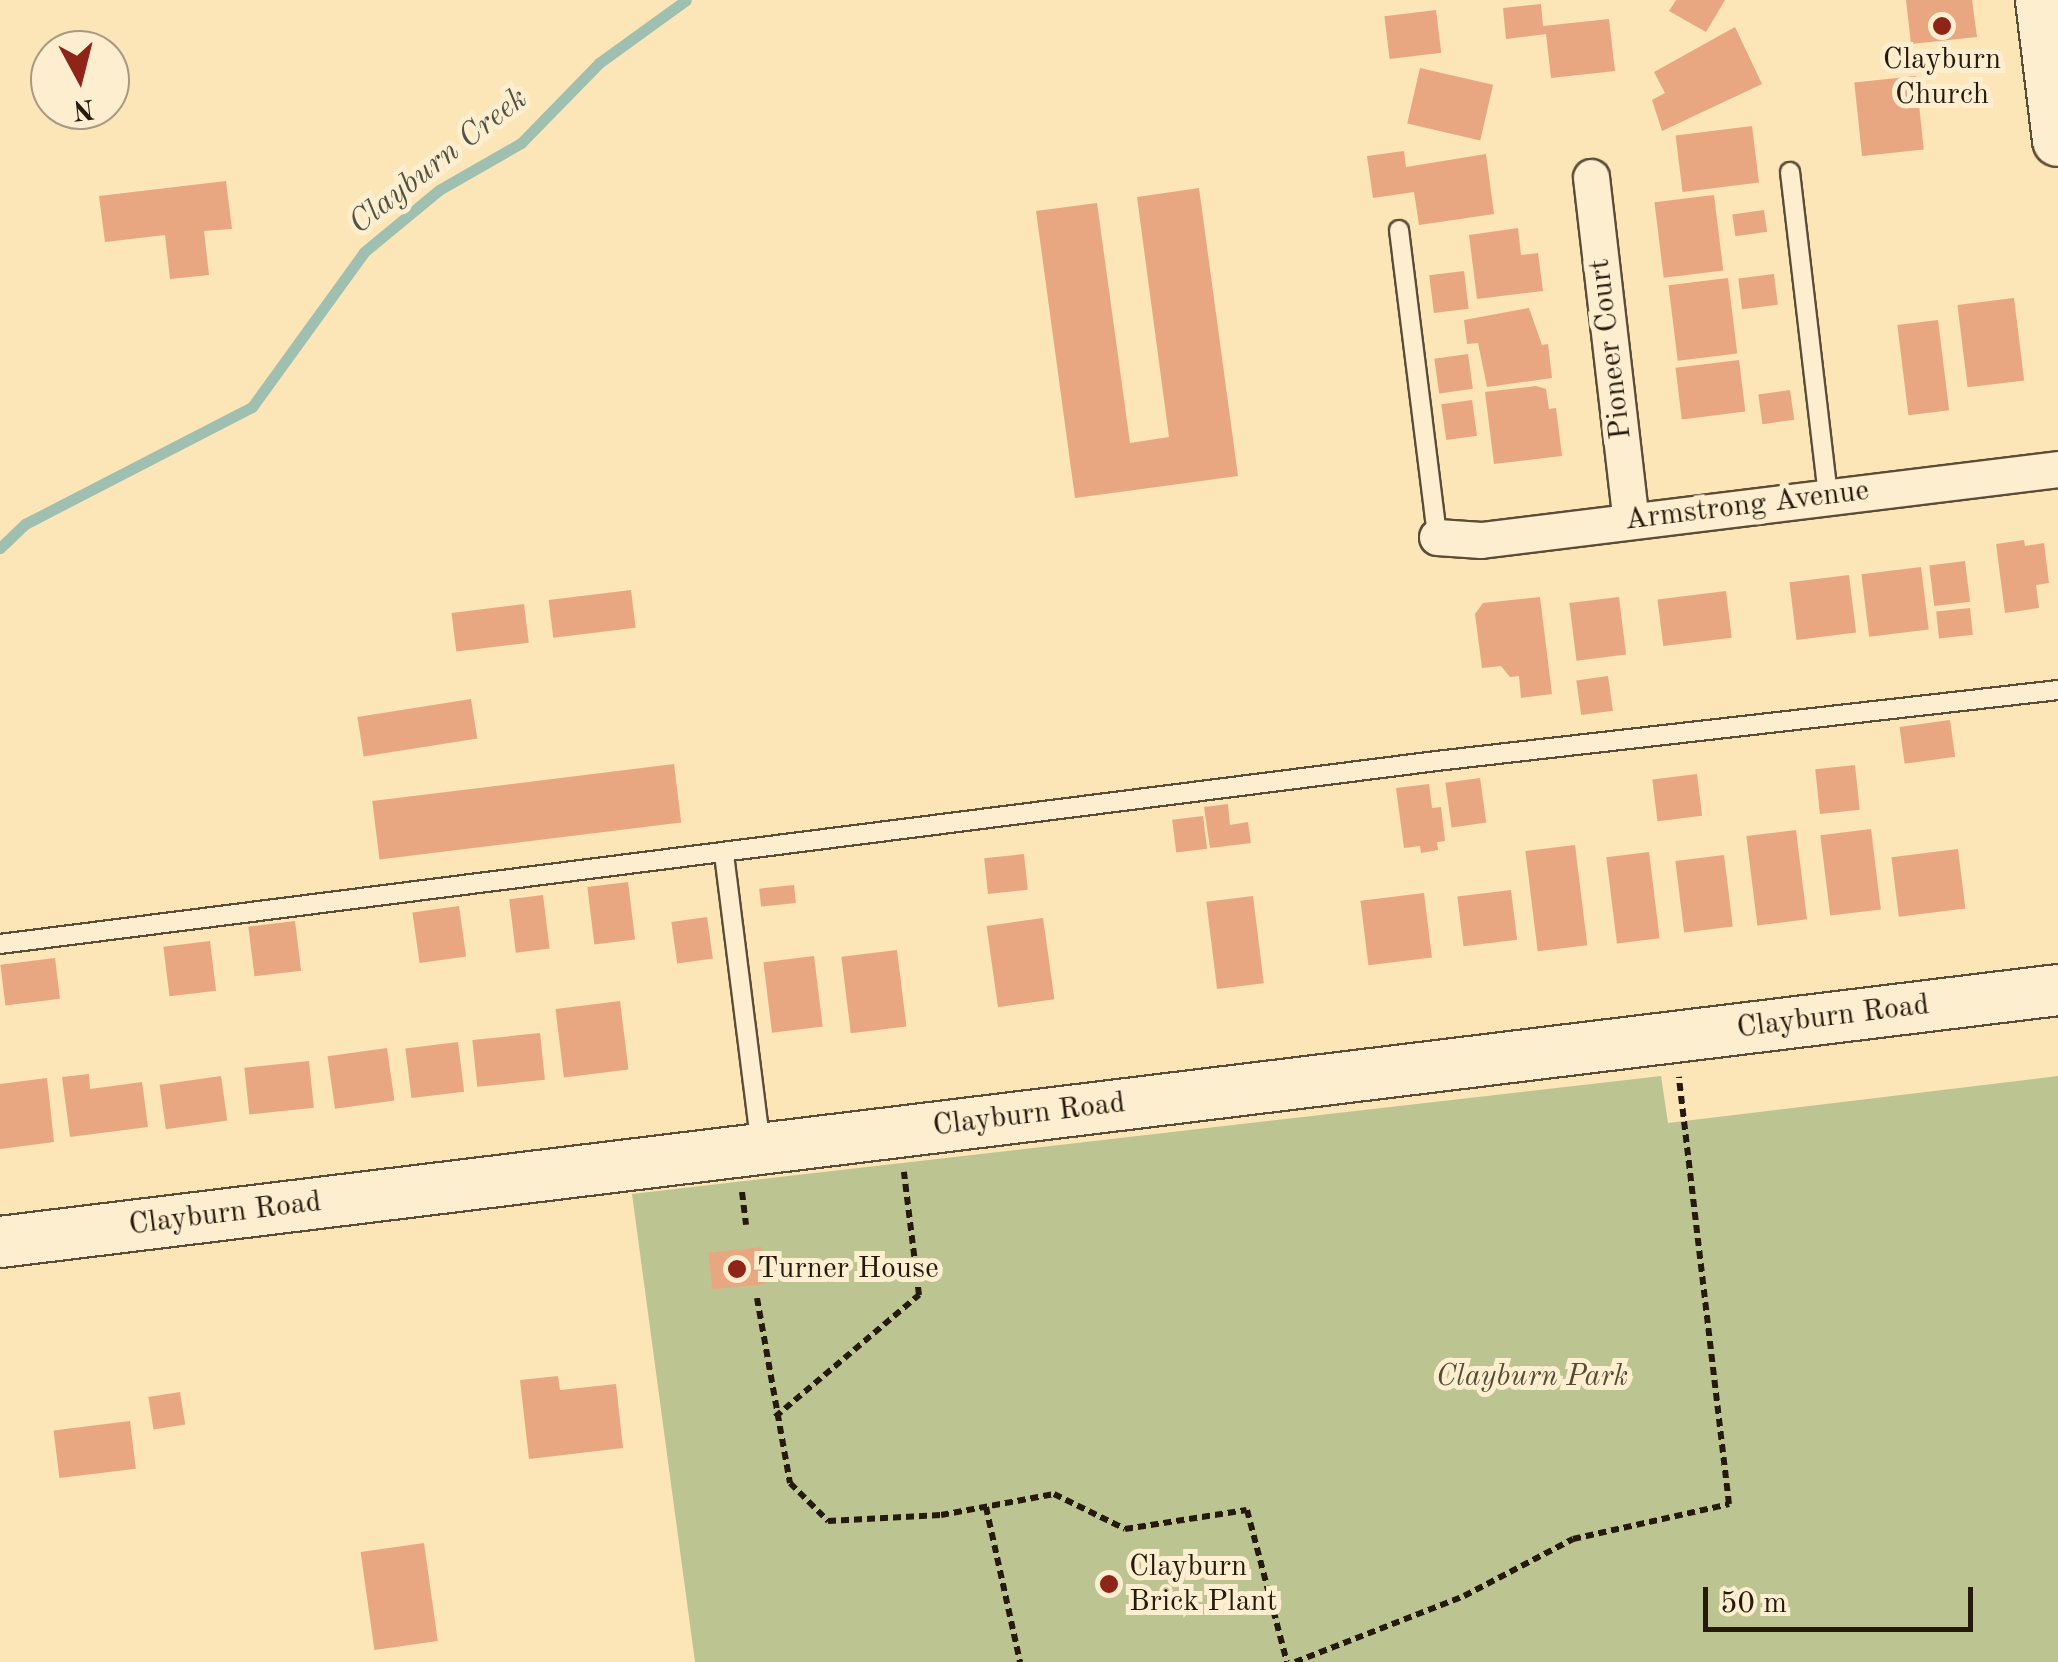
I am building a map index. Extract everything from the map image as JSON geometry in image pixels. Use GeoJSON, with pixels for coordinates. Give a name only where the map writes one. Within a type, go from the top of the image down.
{"type":"FeatureCollection","features":[{"type":"Feature","properties":{"kind":"street"},"geometry":{"type":"LineString","coordinates":[[2041,0],[2058,140]]}},
{"type":"Feature","properties":{"kind":"street","name":"Pioneer Court"},"geometry":{"type":"LineString","coordinates":[[1591,176],[1631,521]]}},
{"type":"Feature","properties":{"kind":"street","name":"Armstrong Avenue"},"geometry":{"type":"LineString","coordinates":[[1437,537],[1481,540],[2058,469]]}},
{"type":"Feature","properties":{"kind":"street","name":"Clayburn Road"},"geometry":{"type":"LineString","coordinates":[[0,1242],[2058,990]]}},
{"type":"Feature","properties":{"kind":"lane"},"geometry":{"type":"LineString","coordinates":[[1790,172],[1828,496]]}},
{"type":"Feature","properties":{"kind":"lane"},"geometry":{"type":"LineString","coordinates":[[1399,230],[1437,537]]}},
{"type":"Feature","properties":{"kind":"lane"},"geometry":{"type":"LineString","coordinates":[[0,944],[1444,760],[2058,690]]}},
{"type":"Feature","properties":{"kind":"lane"},"geometry":{"type":"LineString","coordinates":[[724,854],[761,1148]]}},
{"type":"Feature","properties":{"kind":"path"},"geometry":{"type":"LineString","coordinates":[[1296,1662],[1464,1596],[1572,1539],[1729,1504],[1678,1074]]}},
{"type":"Feature","properties":{"kind":"path"},"geometry":{"type":"LineString","coordinates":[[775,1418],[919,1295],[899,1131]]}},
{"type":"Feature","properties":{"kind":"path"},"geometry":{"type":"LineString","coordinates":[[757,1298],[775,1418],[790,1484],[828,1521],[986,1506],[1054,1494],[1125,1530],[1248,1510],[1287,1662]]}},
{"type":"Feature","properties":{"kind":"path"},"geometry":{"type":"LineString","coordinates":[[986,1506],[1020,1662]]}},
{"type":"Feature","properties":{"kind":"green space","name":"Clayburn Park"},"geometry":{"type":"Polygon","coordinates":[[[1661,1076],[1668,1123],[2058,1076],[2058,1662],[695,1662],[632,1194],[1661,1076]]]}},
{"type":"Feature","properties":{"kind":"building"},"geometry":{"type":"Polygon","coordinates":[[[1676,0],[1725,0],[1706,32],[1669,11],[1676,0]]]}},
{"type":"Feature","properties":{"kind":"building","name":"Clayburn Church"},"geometry":{"type":"Polygon","coordinates":[[[1906,0],[1972,0],[1977,37],[1911,44],[1906,0]]]}},
{"type":"Feature","properties":{"kind":"building"},"geometry":{"type":"Polygon","coordinates":[[[1541,4],[1543,26],[1609,19],[1615,71],[1551,78],[1546,34],[1506,39],[1503,8],[1541,4]]]}},
{"type":"Feature","properties":{"kind":"building"},"geometry":{"type":"Polygon","coordinates":[[[1436,10],[1441,53],[1390,59],[1384,16],[1436,10]]]}},
{"type":"Feature","properties":{"kind":"building"},"geometry":{"type":"Polygon","coordinates":[[[1735,27],[1762,84],[1662,131],[1652,100],[1665,93],[1654,72],[1735,27]]]}},
{"type":"Feature","properties":{"kind":"building"},"geometry":{"type":"Polygon","coordinates":[[[1420,68],[1493,85],[1480,140],[1407,124],[1420,68]]]}},
{"type":"Feature","properties":{"kind":"building"},"geometry":{"type":"Polygon","coordinates":[[[1916,76],[1924,150],[1862,156],[1854,82],[1916,76]]]}},
{"type":"Feature","properties":{"kind":"building"},"geometry":{"type":"Polygon","coordinates":[[[1752,126],[1759,183],[1683,192],[1676,135],[1752,126]]]}},
{"type":"Feature","properties":{"kind":"building"},"geometry":{"type":"Polygon","coordinates":[[[1404,151],[1406,167],[1486,154],[1494,214],[1419,225],[1414,192],[1373,198],[1367,156],[1404,151]]]}},
{"type":"Feature","properties":{"kind":"building"},"geometry":{"type":"Polygon","coordinates":[[[226,181],[232,229],[204,231],[209,275],[170,279],[165,235],[105,242],[99,196],[226,181]]]}},
{"type":"Feature","properties":{"kind":"building"},"geometry":{"type":"Polygon","coordinates":[[[1199,188],[1238,476],[1075,498],[1036,211],[1097,203],[1130,443],[1169,437],[1137,197],[1199,188]]]}},
{"type":"Feature","properties":{"kind":"building"},"geometry":{"type":"Polygon","coordinates":[[[1714,195],[1723,270],[1664,278],[1654,202],[1714,195]]]}},
{"type":"Feature","properties":{"kind":"building"},"geometry":{"type":"Polygon","coordinates":[[[1764,210],[1767,232],[1735,236],[1732,214],[1764,210]]]}},
{"type":"Feature","properties":{"kind":"building"},"geometry":{"type":"Polygon","coordinates":[[[1518,228],[1521,255],[1538,253],[1543,291],[1477,299],[1469,235],[1518,228]]]}},
{"type":"Feature","properties":{"kind":"building"},"geometry":{"type":"Polygon","coordinates":[[[1464,271],[1469,309],[1434,313],[1429,275],[1464,271]]]}},
{"type":"Feature","properties":{"kind":"building"},"geometry":{"type":"Polygon","coordinates":[[[1774,274],[1778,305],[1742,309],[1738,278],[1774,274]]]}},
{"type":"Feature","properties":{"kind":"building"},"geometry":{"type":"Polygon","coordinates":[[[1728,278],[1737,353],[1678,361],[1668,285],[1728,278]]]}},
{"type":"Feature","properties":{"kind":"building"},"geometry":{"type":"Polygon","coordinates":[[[2014,298],[2024,380],[1968,387],[1957,305],[2014,298]]]}},
{"type":"Feature","properties":{"kind":"building"},"geometry":{"type":"Polygon","coordinates":[[[1529,308],[1542,345],[1548,344],[1552,378],[1487,387],[1478,343],[1467,344],[1464,320],[1529,308]]]}},
{"type":"Feature","properties":{"kind":"building"},"geometry":{"type":"Polygon","coordinates":[[[1938,320],[1949,410],[1908,415],[1897,325],[1938,320]]]}},
{"type":"Feature","properties":{"kind":"building"},"geometry":{"type":"Polygon","coordinates":[[[1468,354],[1473,389],[1439,393],[1434,359],[1468,354]]]}},
{"type":"Feature","properties":{"kind":"building"},"geometry":{"type":"Polygon","coordinates":[[[1739,360],[1745,412],[1682,419],[1675,368],[1739,360]]]}},
{"type":"Feature","properties":{"kind":"building"},"geometry":{"type":"Polygon","coordinates":[[[1536,386],[1546,389],[1549,409],[1556,408],[1562,456],[1494,464],[1485,392],[1536,386]]]}},
{"type":"Feature","properties":{"kind":"building"},"geometry":{"type":"Polygon","coordinates":[[[1790,390],[1794,420],[1762,424],[1758,394],[1790,390]]]}},
{"type":"Feature","properties":{"kind":"building"},"geometry":{"type":"Polygon","coordinates":[[[1472,400],[1477,436],[1446,440],[1441,404],[1472,400]]]}},
{"type":"Feature","properties":{"kind":"building"},"geometry":{"type":"Polygon","coordinates":[[[2024,540],[2025,546],[2044,543],[2049,583],[2036,585],[2039,608],[2005,613],[1996,544],[2024,540]]]}},
{"type":"Feature","properties":{"kind":"building"},"geometry":{"type":"Polygon","coordinates":[[[1965,561],[1970,602],[1934,606],[1929,565],[1965,561]]]}},
{"type":"Feature","properties":{"kind":"building"},"geometry":{"type":"Polygon","coordinates":[[[1921,567],[1929,630],[1869,637],[1861,574],[1921,567]]]}},
{"type":"Feature","properties":{"kind":"building"},"geometry":{"type":"Polygon","coordinates":[[[1849,575],[1856,633],[1797,640],[1789,582],[1849,575]]]}},
{"type":"Feature","properties":{"kind":"building"},"geometry":{"type":"Polygon","coordinates":[[[631,590],[636,628],[553,638],[549,600],[631,590]]]}},
{"type":"Feature","properties":{"kind":"building"},"geometry":{"type":"Polygon","coordinates":[[[1726,591],[1732,638],[1663,646],[1658,599],[1726,591]]]}},
{"type":"Feature","properties":{"kind":"building"},"geometry":{"type":"Polygon","coordinates":[[[1540,597],[1552,694],[1521,698],[1519,676],[1510,677],[1501,666],[1482,668],[1475,614],[1483,603],[1540,597]]]}},
{"type":"Feature","properties":{"kind":"building"},"geometry":{"type":"Polygon","coordinates":[[[1619,597],[1626,655],[1576,661],[1569,603],[1619,597]]]}},
{"type":"Feature","properties":{"kind":"building"},"geometry":{"type":"Polygon","coordinates":[[[524,604],[529,643],[456,652],[452,613],[524,604]]]}},
{"type":"Feature","properties":{"kind":"building"},"geometry":{"type":"Polygon","coordinates":[[[1970,608],[1973,635],[1939,638],[1936,612],[1970,608]]]}},
{"type":"Feature","properties":{"kind":"building"},"geometry":{"type":"Polygon","coordinates":[[[1608,676],[1613,711],[1581,715],[1576,680],[1608,676]]]}},
{"type":"Feature","properties":{"kind":"building"},"geometry":{"type":"Polygon","coordinates":[[[471,699],[477,739],[364,756],[357,717],[471,699]]]}},
{"type":"Feature","properties":{"kind":"building"},"geometry":{"type":"Polygon","coordinates":[[[1950,720],[1955,757],[1905,764],[1899,727],[1950,720]]]}},
{"type":"Feature","properties":{"kind":"building"},"geometry":{"type":"Polygon","coordinates":[[[674,764],[681,823],[379,860],[372,801],[674,764]]]}},
{"type":"Feature","properties":{"kind":"building"},"geometry":{"type":"Polygon","coordinates":[[[1855,765],[1860,810],[1820,814],[1815,769],[1855,765]]]}},
{"type":"Feature","properties":{"kind":"building"},"geometry":{"type":"Polygon","coordinates":[[[1697,774],[1702,816],[1657,821],[1652,779],[1697,774]]]}},
{"type":"Feature","properties":{"kind":"building"},"geometry":{"type":"Polygon","coordinates":[[[1480,778],[1486,823],[1452,827],[1445,783],[1480,778]]]}},
{"type":"Feature","properties":{"kind":"building"},"geometry":{"type":"Polygon","coordinates":[[[1429,784],[1432,808],[1441,807],[1445,841],[1437,842],[1438,850],[1421,853],[1420,846],[1404,848],[1396,788],[1429,784]]]}},
{"type":"Feature","properties":{"kind":"building"},"geometry":{"type":"Polygon","coordinates":[[[1228,804],[1230,825],[1248,822],[1251,843],[1210,848],[1204,807],[1228,804]]]}},
{"type":"Feature","properties":{"kind":"building"},"geometry":{"type":"Polygon","coordinates":[[[1203,816],[1207,849],[1176,853],[1172,820],[1203,816]]]}},
{"type":"Feature","properties":{"kind":"building"},"geometry":{"type":"Polygon","coordinates":[[[1871,829],[1881,909],[1830,916],[1820,835],[1871,829]]]}},
{"type":"Feature","properties":{"kind":"building"},"geometry":{"type":"Polygon","coordinates":[[[1796,830],[1807,919],[1757,925],[1746,836],[1796,830]]]}},
{"type":"Feature","properties":{"kind":"building"},"geometry":{"type":"Polygon","coordinates":[[[1575,845],[1587,945],[1538,951],[1525,851],[1575,845]]]}},
{"type":"Feature","properties":{"kind":"building"},"geometry":{"type":"Polygon","coordinates":[[[1958,849],[1965,909],[1899,917],[1891,857],[1958,849]]]}},
{"type":"Feature","properties":{"kind":"building"},"geometry":{"type":"Polygon","coordinates":[[[1649,852],[1660,938],[1617,944],[1606,857],[1649,852]]]}},
{"type":"Feature","properties":{"kind":"building"},"geometry":{"type":"Polygon","coordinates":[[[1024,854],[1028,890],[988,894],[984,858],[1024,854]]]}},
{"type":"Feature","properties":{"kind":"building"},"geometry":{"type":"Polygon","coordinates":[[[1724,855],[1733,926],[1684,932],[1675,861],[1724,855]]]}},
{"type":"Feature","properties":{"kind":"building"},"geometry":{"type":"Polygon","coordinates":[[[628,882],[635,940],[594,945],[587,887],[628,882]]]}},
{"type":"Feature","properties":{"kind":"building"},"geometry":{"type":"Polygon","coordinates":[[[794,885],[796,903],[761,907],[759,889],[794,885]]]}},
{"type":"Feature","properties":{"kind":"building"},"geometry":{"type":"Polygon","coordinates":[[[1511,890],[1517,940],[1463,946],[1457,897],[1511,890]]]}},
{"type":"Feature","properties":{"kind":"building"},"geometry":{"type":"Polygon","coordinates":[[[1424,893],[1432,958],[1368,965],[1360,901],[1424,893]]]}},
{"type":"Feature","properties":{"kind":"building"},"geometry":{"type":"Polygon","coordinates":[[[543,895],[550,949],[516,953],[509,899],[543,895]]]}},
{"type":"Feature","properties":{"kind":"building"},"geometry":{"type":"Polygon","coordinates":[[[1253,896],[1264,983],[1217,989],[1206,902],[1253,896]]]}},
{"type":"Feature","properties":{"kind":"building"},"geometry":{"type":"Polygon","coordinates":[[[459,906],[466,957],[420,963],[412,913],[459,906]]]}},
{"type":"Feature","properties":{"kind":"building"},"geometry":{"type":"Polygon","coordinates":[[[707,917],[713,959],[677,964],[671,922],[707,917]]]}},
{"type":"Feature","properties":{"kind":"building"},"geometry":{"type":"Polygon","coordinates":[[[1043,918],[1054,999],[998,1007],[987,926],[1043,918]]]}},
{"type":"Feature","properties":{"kind":"building"},"geometry":{"type":"Polygon","coordinates":[[[295,921],[301,971],[254,976],[248,927],[295,921]]]}},
{"type":"Feature","properties":{"kind":"building"},"geometry":{"type":"Polygon","coordinates":[[[210,941],[216,991],[169,996],[163,947],[210,941]]]}},
{"type":"Feature","properties":{"kind":"building"},"geometry":{"type":"Polygon","coordinates":[[[897,950],[906,1026],[851,1033],[841,957],[897,950]]]}},
{"type":"Feature","properties":{"kind":"building"},"geometry":{"type":"Polygon","coordinates":[[[814,956],[823,1026],[772,1033],[763,962],[814,956]]]}},
{"type":"Feature","properties":{"kind":"building"},"geometry":{"type":"Polygon","coordinates":[[[55,958],[60,999],[5,1005],[0,965],[55,958]]]}},
{"type":"Feature","properties":{"kind":"building"},"geometry":{"type":"Polygon","coordinates":[[[620,1001],[628,1069],[564,1077],[555,1009],[620,1001]]]}},
{"type":"Feature","properties":{"kind":"building"},"geometry":{"type":"Polygon","coordinates":[[[540,1033],[545,1080],[477,1087],[472,1040],[540,1033]]]}},
{"type":"Feature","properties":{"kind":"building"},"geometry":{"type":"Polygon","coordinates":[[[458,1042],[464,1092],[411,1098],[405,1048],[458,1042]]]}},
{"type":"Feature","properties":{"kind":"building"},"geometry":{"type":"Polygon","coordinates":[[[387,1048],[394,1100],[335,1109],[328,1056],[387,1048]]]}},
{"type":"Feature","properties":{"kind":"building"},"geometry":{"type":"Polygon","coordinates":[[[309,1061],[314,1108],[249,1115],[244,1068],[309,1061]]]}},
{"type":"Feature","properties":{"kind":"building"},"geometry":{"type":"Polygon","coordinates":[[[89,1074],[90,1089],[142,1082],[148,1127],[70,1137],[62,1077],[89,1074]]]}},
{"type":"Feature","properties":{"kind":"building"},"geometry":{"type":"Polygon","coordinates":[[[221,1076],[227,1121],[166,1129],[160,1085],[221,1076]]]}},
{"type":"Feature","properties":{"kind":"building"},"geometry":{"type":"Polygon","coordinates":[[[47,1078],[54,1142],[0,1149],[0,1084],[47,1078]]]}},
{"type":"Feature","properties":{"kind":"building","name":"Turner House"},"geometry":{"type":"Polygon","coordinates":[[[762,1247],[766,1284],[712,1289],[708,1253],[762,1247]]]}},
{"type":"Feature","properties":{"kind":"building"},"geometry":{"type":"Polygon","coordinates":[[[558,1376],[560,1390],[616,1384],[623,1448],[529,1459],[520,1380],[558,1376]]]}},
{"type":"Feature","properties":{"kind":"building"},"geometry":{"type":"Polygon","coordinates":[[[180,1392],[185,1425],[154,1430],[148,1397],[180,1392]]]}},
{"type":"Feature","properties":{"kind":"building"},"geometry":{"type":"Polygon","coordinates":[[[130,1421],[136,1469],[59,1478],[54,1430],[130,1421]]]}},
{"type":"Feature","properties":{"kind":"building"},"geometry":{"type":"Polygon","coordinates":[[[424,1543],[438,1641],[374,1650],[361,1552],[424,1543]]]}},
{"type":"Feature","properties":{"kind":"waterway","name":"Clayburn Creek"},"geometry":{"type":"LineString","coordinates":[[0,548],[25,524],[252,407],[364,252],[439,190],[521,143],[599,63],[686,0]]}},
{"type":"Feature","properties":{"kind":"place","name":"Clayburn Church"},"geometry":{"type":"Point","coordinates":[1942,26]}},
{"type":"Feature","properties":{"kind":"place","name":"Turner House"},"geometry":{"type":"Point","coordinates":[737,1269]}},
{"type":"Feature","properties":{"kind":"place","name":"Clayburn Brick Plant"},"geometry":{"type":"Point","coordinates":[1109,1584]}}]}
